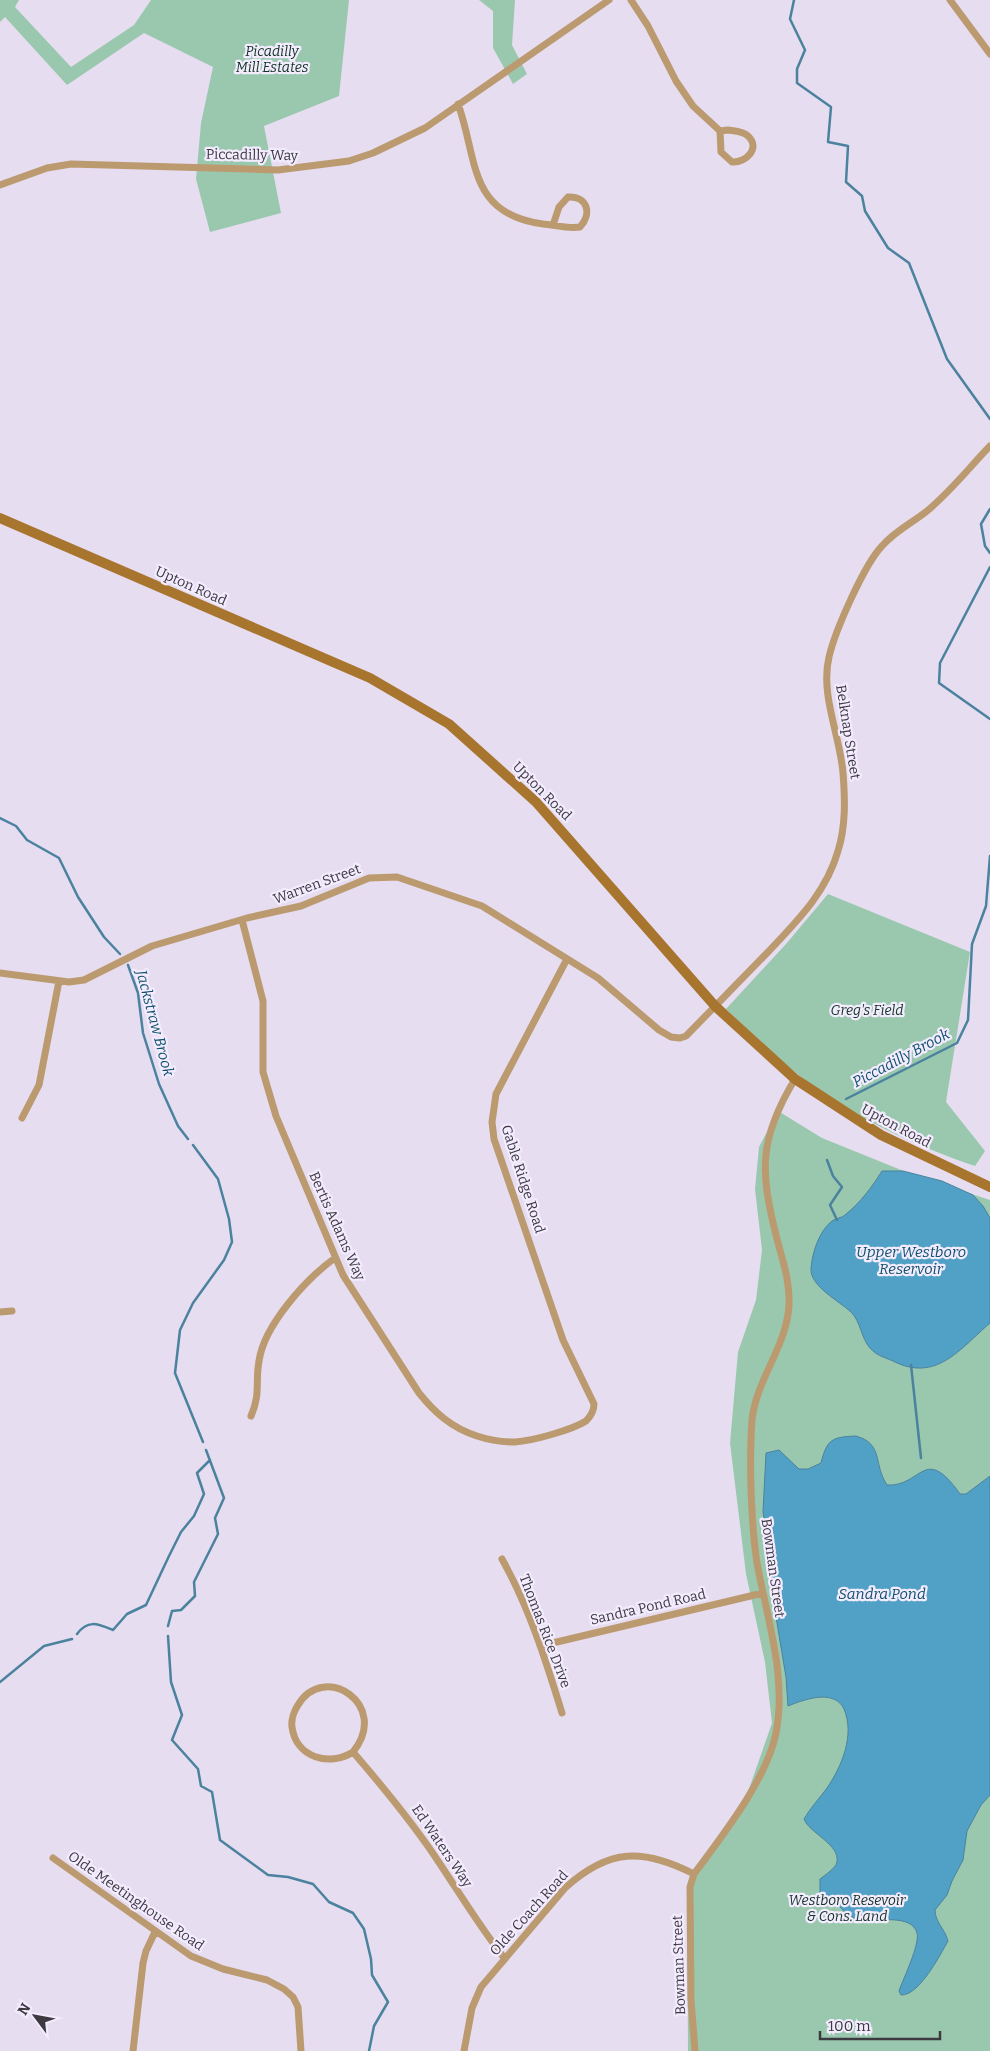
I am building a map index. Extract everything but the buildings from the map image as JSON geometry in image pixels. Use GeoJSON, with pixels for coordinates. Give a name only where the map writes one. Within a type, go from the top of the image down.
{"type":"FeatureCollection","features":[{"type":"Feature","properties":{"kind":"main road","name":"Upton Road"},"geometry":{"type":"LineString","coordinates":[[0,518],[370,678],[449,724],[536,802],[715,1006],[795,1079],[881,1135],[990,1187]]}},
{"type":"Feature","properties":{"kind":"street","name":"Piccadilly Way"},"geometry":{"type":"LineString","coordinates":[[0,184],[47,168],[72,164],[278,170],[328,165],[373,153],[402,141],[609,0]]}},
{"type":"Feature","properties":{"kind":"street"},"geometry":{"type":"LineString","coordinates":[[631,0],[648,26],[680,87],[693,106],[720,132],[736,131],[748,136],[752,147],[750,155],[738,162],[726,158],[719,143],[720,132]]}},
{"type":"Feature","properties":{"kind":"street"},"geometry":{"type":"LineString","coordinates":[[950,0],[990,54]]}},
{"type":"Feature","properties":{"kind":"street"},"geometry":{"type":"LineString","coordinates":[[458,104],[465,125],[470,156],[476,174],[490,199],[512,215],[526,221],[571,228],[580,227],[586,221],[588,213],[586,205],[580,199],[568,197],[559,207],[554,225]]}},
{"type":"Feature","properties":{"kind":"street","name":"Belknap Street"},"geometry":{"type":"LineString","coordinates":[[715,1006],[796,924],[812,904],[825,885],[839,850],[844,820],[843,772],[827,688],[827,670],[829,657],[862,576],[882,546],[926,511],[957,483],[990,446]]}},
{"type":"Feature","properties":{"kind":"street","name":"Warren Street"},"geometry":{"type":"LineString","coordinates":[[0,973],[59,981],[84,980],[152,946],[242,920],[301,906],[369,878],[396,877],[482,906],[598,978],[659,1030],[671,1037],[680,1038],[686,1036],[715,1006]]}},
{"type":"Feature","properties":{"kind":"street","name":"Bertis Adams Way"},"geometry":{"type":"LineString","coordinates":[[242,920],[263,1001],[263,1072],[276,1116],[335,1258],[353,1293],[419,1393],[432,1409],[458,1429],[496,1441],[516,1442],[572,1427],[586,1420],[593,1412]]}},
{"type":"Feature","properties":{"kind":"street","name":"Gable Ridge Road"},"geometry":{"type":"LineString","coordinates":[[567,959],[496,1094],[492,1122],[494,1139],[563,1340],[594,1404],[593,1412]]}},
{"type":"Feature","properties":{"kind":"street"},"geometry":{"type":"LineString","coordinates":[[22,1118],[39,1085],[59,981]]}},
{"type":"Feature","properties":{"kind":"street","name":"Bowman Street"},"geometry":{"type":"LineString","coordinates":[[694,2051],[691,2000],[690,1887],[694,1874],[758,1779],[776,1734],[779,1706],[777,1669],[754,1530],[752,1420],[762,1386],[787,1320],[789,1305],[787,1268],[771,1215],[765,1162],[768,1137],[775,1114],[795,1079]]}},
{"type":"Feature","properties":{"kind":"street"},"geometry":{"type":"LineString","coordinates":[[970,1178],[990,1180]]}},
{"type":"Feature","properties":{"kind":"street"},"geometry":{"type":"LineString","coordinates":[[251,1416],[259,1390],[258,1362],[264,1341],[297,1295],[319,1269],[335,1258]]}},
{"type":"Feature","properties":{"kind":"street"},"geometry":{"type":"LineString","coordinates":[[0,1312],[12,1311]]}},
{"type":"Feature","properties":{"kind":"street","name":"Thomas Rice Drive"},"geometry":{"type":"LineString","coordinates":[[502,1558],[516,1583],[540,1646],[562,1714]]}},
{"type":"Feature","properties":{"kind":"street","name":"Sandra Pond Road"},"geometry":{"type":"LineString","coordinates":[[540,1646],[763,1593]]}},
{"type":"Feature","properties":{"kind":"street"},"geometry":{"type":"LineString","coordinates":[[329,1686],[341,1690],[356,1700],[361,1708],[365,1728],[362,1741],[354,1752],[341,1758],[325,1760],[314,1757],[299,1745],[292,1726],[293,1717],[299,1703],[310,1692],[329,1686]]}},
{"type":"Feature","properties":{"kind":"street","name":"Ed Waters Way"},"geometry":{"type":"LineString","coordinates":[[354,1752],[402,1809],[441,1864],[478,1926],[504,1959]]}},
{"type":"Feature","properties":{"kind":"street","name":"Olde Coach Road"},"geometry":{"type":"LineString","coordinates":[[464,2051],[468,2023],[481,1987],[565,1888],[592,1867],[624,1856],[642,1854],[666,1860],[694,1874]]}},
{"type":"Feature","properties":{"kind":"street","name":"Olde Meetinghouse Road"},"geometry":{"type":"LineString","coordinates":[[53,1858],[155,1932],[200,1961],[267,1980],[284,1990],[292,1997],[298,2007],[301,2051]]}},
{"type":"Feature","properties":{"kind":"street"},"geometry":{"type":"LineString","coordinates":[[133,2051],[143,1963],[155,1932]]}},
{"type":"Feature","properties":{"kind":"green space","name":"Picadilly Mill Estates"},"geometry":{"type":"Polygon","coordinates":[[[0,0],[19,0],[15,7],[71,67],[134,25],[151,0],[349,0],[339,96],[264,126],[281,213],[210,232],[196,179],[201,123],[213,67],[144,33],[67,85],[5,17],[0,22],[0,0]]]}},
{"type":"Feature","properties":{"kind":"green space"},"geometry":{"type":"Polygon","coordinates":[[[479,0],[515,0],[512,45],[527,74],[513,84],[493,48],[493,11],[479,0]]]}},
{"type":"Feature","properties":{"kind":"green space","name":"Greg's Field"},"geometry":{"type":"Polygon","coordinates":[[[828,894],[970,952],[946,1102],[985,1151],[975,1166],[938,1153],[901,1136],[864,1118],[830,1098],[789,1067],[726,1009],[786,944],[828,894]]]}},
{"type":"Feature","properties":{"kind":"green space","name":"Westboro Resevoir & Cons. Land"},"geometry":{"type":"Polygon","coordinates":[[[778,1111],[822,1138],[911,1174],[990,1200],[990,2051],[688,2051],[687,1895],[690,1885],[742,1809],[772,1723],[765,1662],[746,1574],[730,1443],[738,1352],[756,1300],[762,1250],[755,1189],[759,1147],[778,1111]]]}},
{"type":"Feature","properties":{"kind":"water","name":"Upper Westboro Reservoir"},"geometry":{"type":"Polygon","coordinates":[[[882,1171],[903,1171],[942,1181],[973,1195],[983,1206],[990,1218],[990,1323],[957,1352],[935,1366],[922,1368],[908,1367],[875,1353],[867,1344],[857,1320],[851,1312],[826,1293],[812,1275],[813,1256],[823,1230],[832,1221],[844,1216],[856,1205],[882,1171]]]}},
{"type":"Feature","properties":{"kind":"water","name":"Sandra Pond"},"geometry":{"type":"Polygon","coordinates":[[[856,1436],[871,1444],[887,1485],[899,1484],[930,1469],[938,1471],[948,1479],[960,1494],[966,1494],[990,1476],[990,1795],[981,1805],[967,1831],[963,1860],[947,1895],[935,1910],[935,1914],[948,1941],[922,1982],[908,1994],[901,1995],[899,1991],[916,1945],[917,1933],[914,1927],[900,1921],[855,1919],[836,1903],[820,1893],[820,1879],[835,1867],[837,1856],[829,1844],[804,1819],[838,1770],[847,1740],[847,1719],[844,1709],[839,1703],[826,1697],[818,1697],[788,1706],[786,1677],[776,1617],[770,1556],[763,1512],[766,1453],[779,1450],[799,1469],[808,1469],[821,1463],[828,1444],[832,1441],[841,1437],[856,1436]]]}},
{"type":"Feature","properties":{"kind":"waterway","name":"Piccadilly Brook"},"geometry":{"type":"LineString","coordinates":[[794,0],[790,19],[805,50],[797,69],[797,83],[831,107],[828,142],[848,146],[846,182],[862,196],[865,211],[888,248],[909,263],[947,359],[990,419]]}},
{"type":"Feature","properties":{"kind":"waterway","name":"Piccadilly Brook"},"geometry":{"type":"LineString","coordinates":[[990,509],[981,524],[985,546],[990,553]]}},
{"type":"Feature","properties":{"kind":"waterway","name":"Piccadilly Brook"},"geometry":{"type":"LineString","coordinates":[[990,567],[940,663],[939,683],[990,719]]}},
{"type":"Feature","properties":{"kind":"waterway","name":"Jackstraw Brook"},"geometry":{"type":"LineString","coordinates":[[0,818],[16,826],[27,840],[59,858],[78,897],[104,937],[120,954]]}},
{"type":"Feature","properties":{"kind":"waterway","name":"Piccadilly Brook"},"geometry":{"type":"LineString","coordinates":[[846,1099],[957,1043],[968,1020],[972,944],[986,906],[990,856]]}},
{"type":"Feature","properties":{"kind":"waterway","name":"Jackstraw Brook"},"geometry":{"type":"LineString","coordinates":[[128,965],[138,993],[143,1033],[159,1084],[178,1126],[188,1139]]}},
{"type":"Feature","properties":{"kind":"waterway","name":"Jackstraw Brook"},"geometry":{"type":"LineString","coordinates":[[193,1145],[218,1179],[229,1219],[232,1242],[224,1260],[193,1303],[180,1330],[175,1373],[203,1442]]}},
{"type":"Feature","properties":{"kind":"waterway","name":"Piccadilly Brook"},"geometry":{"type":"LineString","coordinates":[[827,1160],[833,1176],[842,1187],[830,1205],[837,1220]]}},
{"type":"Feature","properties":{"kind":"waterway","name":"Piccadilly Brook"},"geometry":{"type":"LineString","coordinates":[[911,1365],[921,1458]]}},
{"type":"Feature","properties":{"kind":"waterway","name":"Jackstraw Brook"},"geometry":{"type":"LineString","coordinates":[[168,1626],[172,1611],[181,1610],[195,1596],[194,1582],[218,1534],[215,1518],[224,1498],[206,1450]]}},
{"type":"Feature","properties":{"kind":"waterway"},"geometry":{"type":"LineString","coordinates":[[77,1634],[85,1626],[94,1624],[113,1630],[127,1614],[146,1605],[181,1532],[194,1516],[204,1494],[197,1473],[210,1460]]}},
{"type":"Feature","properties":{"kind":"waterway","name":"Jackstraw Brook"},"geometry":{"type":"LineString","coordinates":[[168,1636],[171,1682],[182,1715],[172,1740],[198,1769],[201,1786],[212,1792],[220,1840],[268,1875],[288,1877],[313,1884],[329,1902],[353,1913],[364,1929],[371,1959],[372,1975],[388,2002],[374,2026],[369,2051]]}},
{"type":"Feature","properties":{"kind":"waterway"},"geometry":{"type":"LineString","coordinates":[[0,1682],[44,1646],[72,1639]]}}]}
